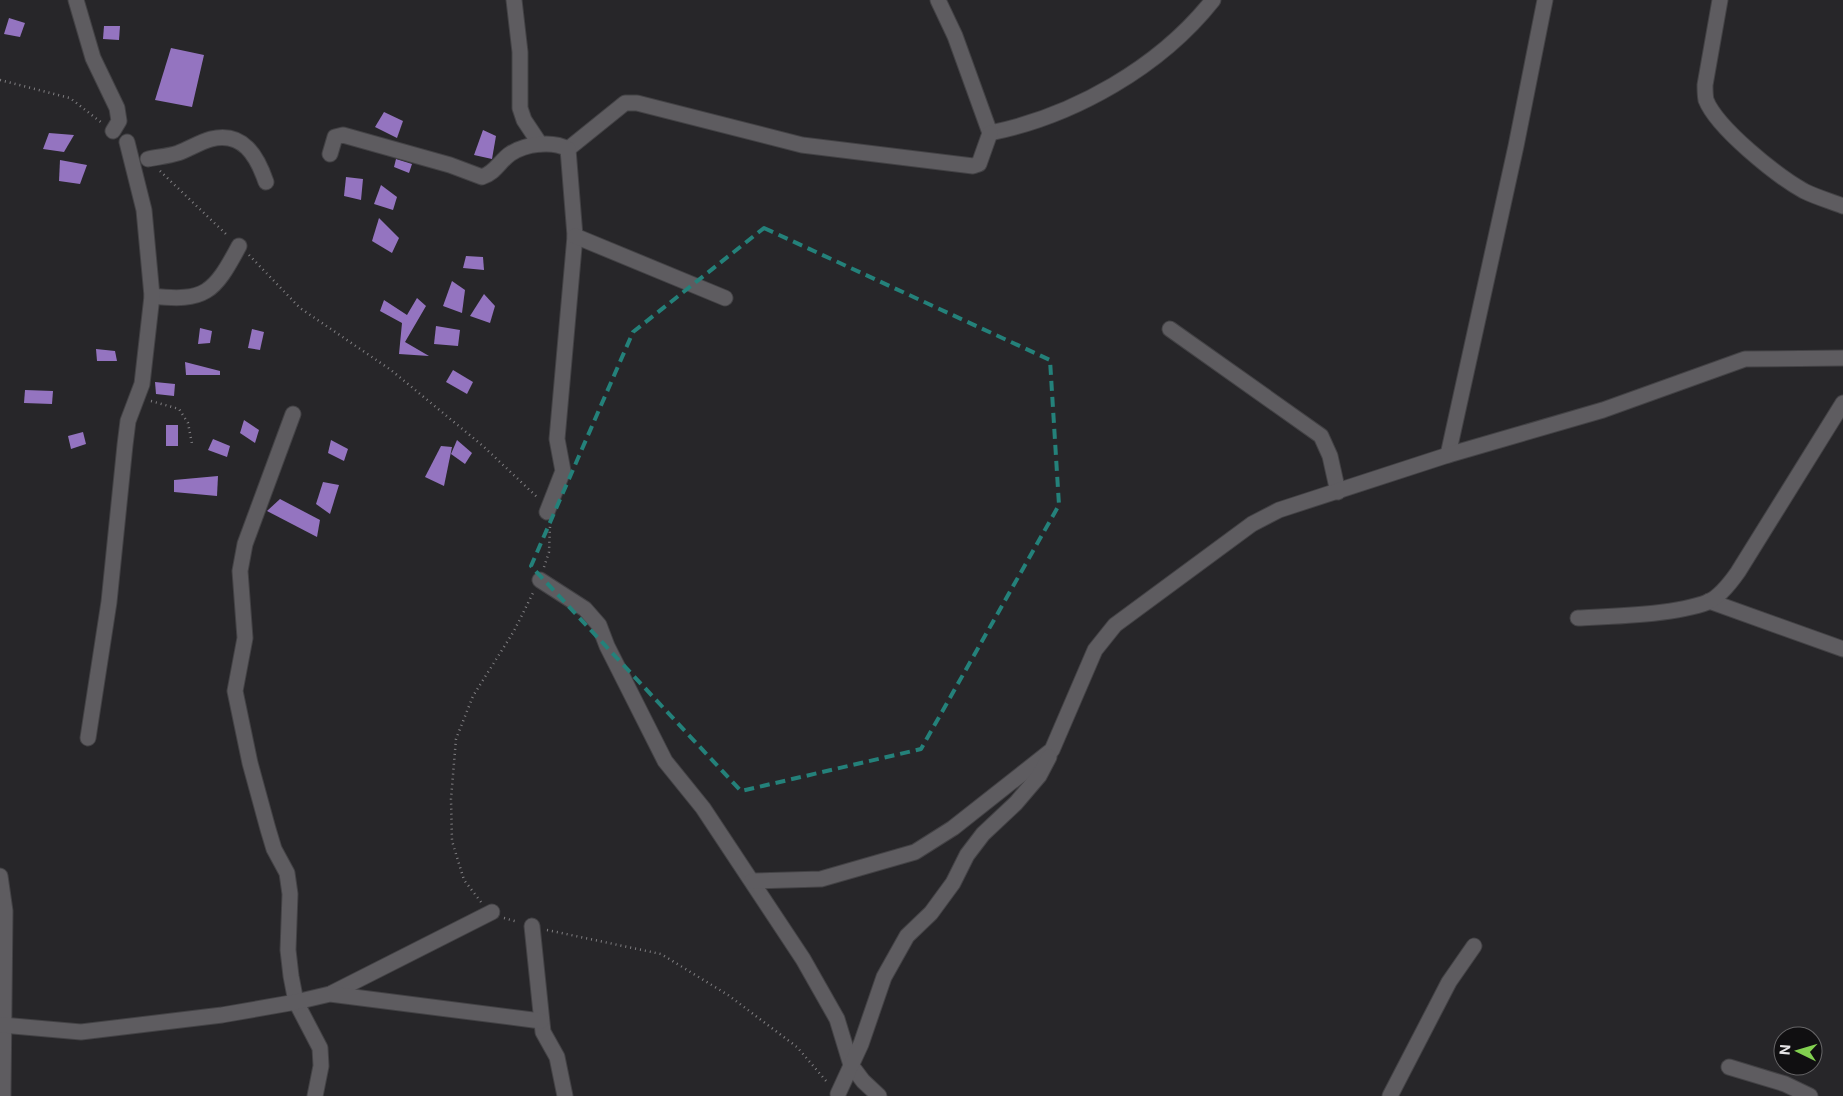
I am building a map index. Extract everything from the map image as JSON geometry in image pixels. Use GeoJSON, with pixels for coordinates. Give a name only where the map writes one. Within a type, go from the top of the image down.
{"type":"FeatureCollection","features":[{"type":"Feature","properties":{"kind":"street"},"geometry":{"type":"LineString","coordinates":[[76,0],[93,58],[118,108],[119,120],[112,131]]}},
{"type":"Feature","properties":{"kind":"street"},"geometry":{"type":"LineString","coordinates":[[514,0],[520,52],[520,108],[524,120],[540,144]]}},
{"type":"Feature","properties":{"kind":"street"},"geometry":{"type":"LineString","coordinates":[[568,149],[625,103],[637,102],[802,145],[973,166],[979,164],[990,133],[955,36],[938,0]]}},
{"type":"Feature","properties":{"kind":"street"},"geometry":{"type":"LineString","coordinates":[[990,133],[1051,116],[1140,69],[1201,16],[1214,0]]}},
{"type":"Feature","properties":{"kind":"street"},"geometry":{"type":"LineString","coordinates":[[1720,0],[1705,84],[1706,98],[1716,116],[1760,160],[1782,177],[1806,192],[1843,206]]}},
{"type":"Feature","properties":{"kind":"street"},"geometry":{"type":"LineString","coordinates":[[1448,455],[1516,146],[1542,2]]}},
{"type":"Feature","properties":{"kind":"street"},"geometry":{"type":"LineString","coordinates":[[330,154],[335,137],[343,135],[456,166],[482,176],[492,172],[510,154],[540,144],[560,144],[568,149]]}},
{"type":"Feature","properties":{"kind":"street"},"geometry":{"type":"LineString","coordinates":[[148,159],[177,153],[213,139],[231,139],[246,145],[259,161],[266,182]]}},
{"type":"Feature","properties":{"kind":"street"},"geometry":{"type":"LineString","coordinates":[[88,738],[109,602],[128,421],[142,384],[152,296],[144,210],[127,142]]}},
{"type":"Feature","properties":{"kind":"street"},"geometry":{"type":"LineString","coordinates":[[546,512],[563,471],[557,439],[575,236],[568,149]]}},
{"type":"Feature","properties":{"kind":"street"},"geometry":{"type":"LineString","coordinates":[[575,236],[725,298]]}},
{"type":"Feature","properties":{"kind":"street"},"geometry":{"type":"LineString","coordinates":[[152,296],[182,299],[194,297],[207,290],[225,272],[239,246]]}},
{"type":"Feature","properties":{"kind":"street"},"geometry":{"type":"LineString","coordinates":[[1170,329],[1321,436],[1330,456],[1338,492]]}},
{"type":"Feature","properties":{"kind":"street"},"geometry":{"type":"LineString","coordinates":[[838,1094],[861,1044],[884,977],[907,936],[931,913],[953,883],[967,855],[983,834],[1016,803],[1039,776],[1095,650],[1115,625],[1252,524],[1279,510],[1448,455],[1603,410],[1745,359],[1843,358]]}},
{"type":"Feature","properties":{"kind":"street"},"geometry":{"type":"LineString","coordinates":[[1709,601],[1730,583],[1738,572],[1843,403]]}},
{"type":"Feature","properties":{"kind":"street"},"geometry":{"type":"LineString","coordinates":[[293,414],[245,544],[240,571],[245,638],[235,691],[250,763],[268,829],[274,849],[288,873],[290,894],[288,950],[296,1002],[320,1048],[321,1066],[315,1096]]}},
{"type":"Feature","properties":{"kind":"street"},"geometry":{"type":"LineString","coordinates":[[540,580],[591,613],[599,625],[607,646],[665,761],[703,808],[803,959],[837,1019],[851,1065],[863,1081],[879,1096]]}},
{"type":"Feature","properties":{"kind":"street"},"geometry":{"type":"LineString","coordinates":[[1578,618],[1629,615],[1709,601],[1843,649]]}},
{"type":"Feature","properties":{"kind":"street"},"geometry":{"type":"LineString","coordinates":[[752,881],[821,879],[915,852],[953,828],[1052,750]]}},
{"type":"Feature","properties":{"kind":"street"},"geometry":{"type":"LineString","coordinates":[[0,876],[3,911],[3,1096]]}},
{"type":"Feature","properties":{"kind":"street"},"geometry":{"type":"LineString","coordinates":[[2,1025],[81,1032],[222,1014],[296,1002],[330,994],[492,912]]}},
{"type":"Feature","properties":{"kind":"street"},"geometry":{"type":"LineString","coordinates":[[532,926],[543,1032],[557,1057],[565,1096]]}},
{"type":"Feature","properties":{"kind":"street"},"geometry":{"type":"LineString","coordinates":[[1390,1096],[1449,982],[1474,946]]}},
{"type":"Feature","properties":{"kind":"street"},"geometry":{"type":"LineString","coordinates":[[330,994],[541,1021]]}},
{"type":"Feature","properties":{"kind":"street"},"geometry":{"type":"LineString","coordinates":[[1729,1067],[1785,1084],[1810,1096]]}},
{"type":"Feature","properties":{"kind":"path"},"geometry":{"type":"LineString","coordinates":[[0,80],[70,98],[112,131]]}},
{"type":"Feature","properties":{"kind":"path"},"geometry":{"type":"LineString","coordinates":[[148,159],[239,246],[300,308],[391,370],[484,446],[536,496],[546,512],[551,537],[549,552],[540,580],[514,631],[473,696],[456,739],[451,799],[452,841],[464,880],[482,904],[506,919],[583,939],[660,954],[728,995],[798,1047],[838,1094]]}},
{"type":"Feature","properties":{"kind":"path"},"geometry":{"type":"LineString","coordinates":[[149,401],[179,409],[188,423],[192,444]]}},
{"type":"Feature","properties":{"kind":"highlighted area"},"geometry":{"type":"Polygon","coordinates":[[[764,228],[1050,360],[1059,505],[921,749],[741,791],[531,566],[633,332],[764,228]]]}},
{"type":"Feature","properties":{"kind":"building"},"geometry":{"type":"Polygon","coordinates":[[[9,18],[25,23],[20,37],[4,34],[9,18]]]}},
{"type":"Feature","properties":{"kind":"building"},"geometry":{"type":"Polygon","coordinates":[[[104,26],[120,26],[119,40],[103,39],[104,26]]]}},
{"type":"Feature","properties":{"kind":"building"},"geometry":{"type":"Polygon","coordinates":[[[171,48],[204,55],[192,107],[155,100],[171,48]]]}},
{"type":"Feature","properties":{"kind":"building"},"geometry":{"type":"Polygon","coordinates":[[[384,112],[403,121],[397,138],[375,127],[384,112]]]}},
{"type":"Feature","properties":{"kind":"building"},"geometry":{"type":"Polygon","coordinates":[[[483,130],[496,136],[492,159],[474,155],[483,130]]]}},
{"type":"Feature","properties":{"kind":"building"},"geometry":{"type":"Polygon","coordinates":[[[49,133],[74,135],[64,152],[43,149],[49,133]]]}},
{"type":"Feature","properties":{"kind":"building"},"geometry":{"type":"Polygon","coordinates":[[[396,159],[412,164],[409,173],[394,167],[396,159]]]}},
{"type":"Feature","properties":{"kind":"building"},"geometry":{"type":"Polygon","coordinates":[[[60,160],[87,165],[80,184],[59,181],[60,160]]]}},
{"type":"Feature","properties":{"kind":"building"},"geometry":{"type":"Polygon","coordinates":[[[346,177],[363,179],[361,200],[344,196],[346,177]]]}},
{"type":"Feature","properties":{"kind":"building"},"geometry":{"type":"Polygon","coordinates":[[[381,185],[397,197],[393,210],[374,204],[381,185]]]}},
{"type":"Feature","properties":{"kind":"building"},"geometry":{"type":"Polygon","coordinates":[[[379,218],[399,238],[392,253],[372,241],[379,218]]]}},
{"type":"Feature","properties":{"kind":"building"},"geometry":{"type":"Polygon","coordinates":[[[466,256],[483,257],[484,270],[463,268],[466,256]]]}},
{"type":"Feature","properties":{"kind":"building"},"geometry":{"type":"Polygon","coordinates":[[[452,281],[465,290],[462,313],[443,306],[452,281]]]}},
{"type":"Feature","properties":{"kind":"building"},"geometry":{"type":"Polygon","coordinates":[[[484,294],[495,306],[490,323],[470,316],[484,294]]]}},
{"type":"Feature","properties":{"kind":"building"},"geometry":{"type":"Polygon","coordinates":[[[417,298],[426,306],[405,342],[429,356],[399,354],[402,323],[380,311],[384,300],[407,315],[417,298]]]}},
{"type":"Feature","properties":{"kind":"building"},"geometry":{"type":"Polygon","coordinates":[[[436,326],[460,330],[458,346],[434,344],[436,326]]]}},
{"type":"Feature","properties":{"kind":"building"},"geometry":{"type":"Polygon","coordinates":[[[200,328],[212,331],[210,343],[198,344],[200,328]]]}},
{"type":"Feature","properties":{"kind":"building"},"geometry":{"type":"Polygon","coordinates":[[[252,329],[264,332],[260,350],[248,348],[252,329]]]}},
{"type":"Feature","properties":{"kind":"building"},"geometry":{"type":"Polygon","coordinates":[[[96,349],[115,351],[117,361],[97,361],[96,349]]]}},
{"type":"Feature","properties":{"kind":"building"},"geometry":{"type":"Polygon","coordinates":[[[185,362],[220,371],[220,375],[186,375],[185,362]]]}},
{"type":"Feature","properties":{"kind":"building"},"geometry":{"type":"Polygon","coordinates":[[[453,370],[473,382],[467,394],[446,382],[453,370]]]}},
{"type":"Feature","properties":{"kind":"building"},"geometry":{"type":"Polygon","coordinates":[[[155,382],[175,384],[174,396],[156,394],[155,382]]]}},
{"type":"Feature","properties":{"kind":"building"},"geometry":{"type":"Polygon","coordinates":[[[25,390],[53,391],[52,404],[24,403],[25,390]]]}},
{"type":"Feature","properties":{"kind":"building"},"geometry":{"type":"Polygon","coordinates":[[[244,420],[259,430],[255,443],[240,433],[244,420]]]}},
{"type":"Feature","properties":{"kind":"building"},"geometry":{"type":"Polygon","coordinates":[[[166,425],[178,425],[178,446],[166,446],[166,425]]]}},
{"type":"Feature","properties":{"kind":"building"},"geometry":{"type":"Polygon","coordinates":[[[83,432],[86,444],[71,449],[68,436],[83,432]]]}},
{"type":"Feature","properties":{"kind":"building"},"geometry":{"type":"Polygon","coordinates":[[[213,439],[230,446],[227,457],[208,450],[213,439]]]}},
{"type":"Feature","properties":{"kind":"building"},"geometry":{"type":"Polygon","coordinates":[[[331,440],[348,449],[344,461],[328,453],[331,440]]]}},
{"type":"Feature","properties":{"kind":"building"},"geometry":{"type":"Polygon","coordinates":[[[457,440],[472,453],[465,464],[451,454],[457,440]]]}},
{"type":"Feature","properties":{"kind":"building"},"geometry":{"type":"Polygon","coordinates":[[[441,446],[452,447],[444,486],[425,477],[441,446]]]}},
{"type":"Feature","properties":{"kind":"building"},"geometry":{"type":"Polygon","coordinates":[[[218,476],[217,496],[174,492],[174,480],[218,476]]]}},
{"type":"Feature","properties":{"kind":"building"},"geometry":{"type":"Polygon","coordinates":[[[323,482],[339,485],[330,514],[316,504],[323,482]]]}},
{"type":"Feature","properties":{"kind":"building"},"geometry":{"type":"Polygon","coordinates":[[[280,499],[320,520],[317,537],[267,511],[280,499]]]}}]}
